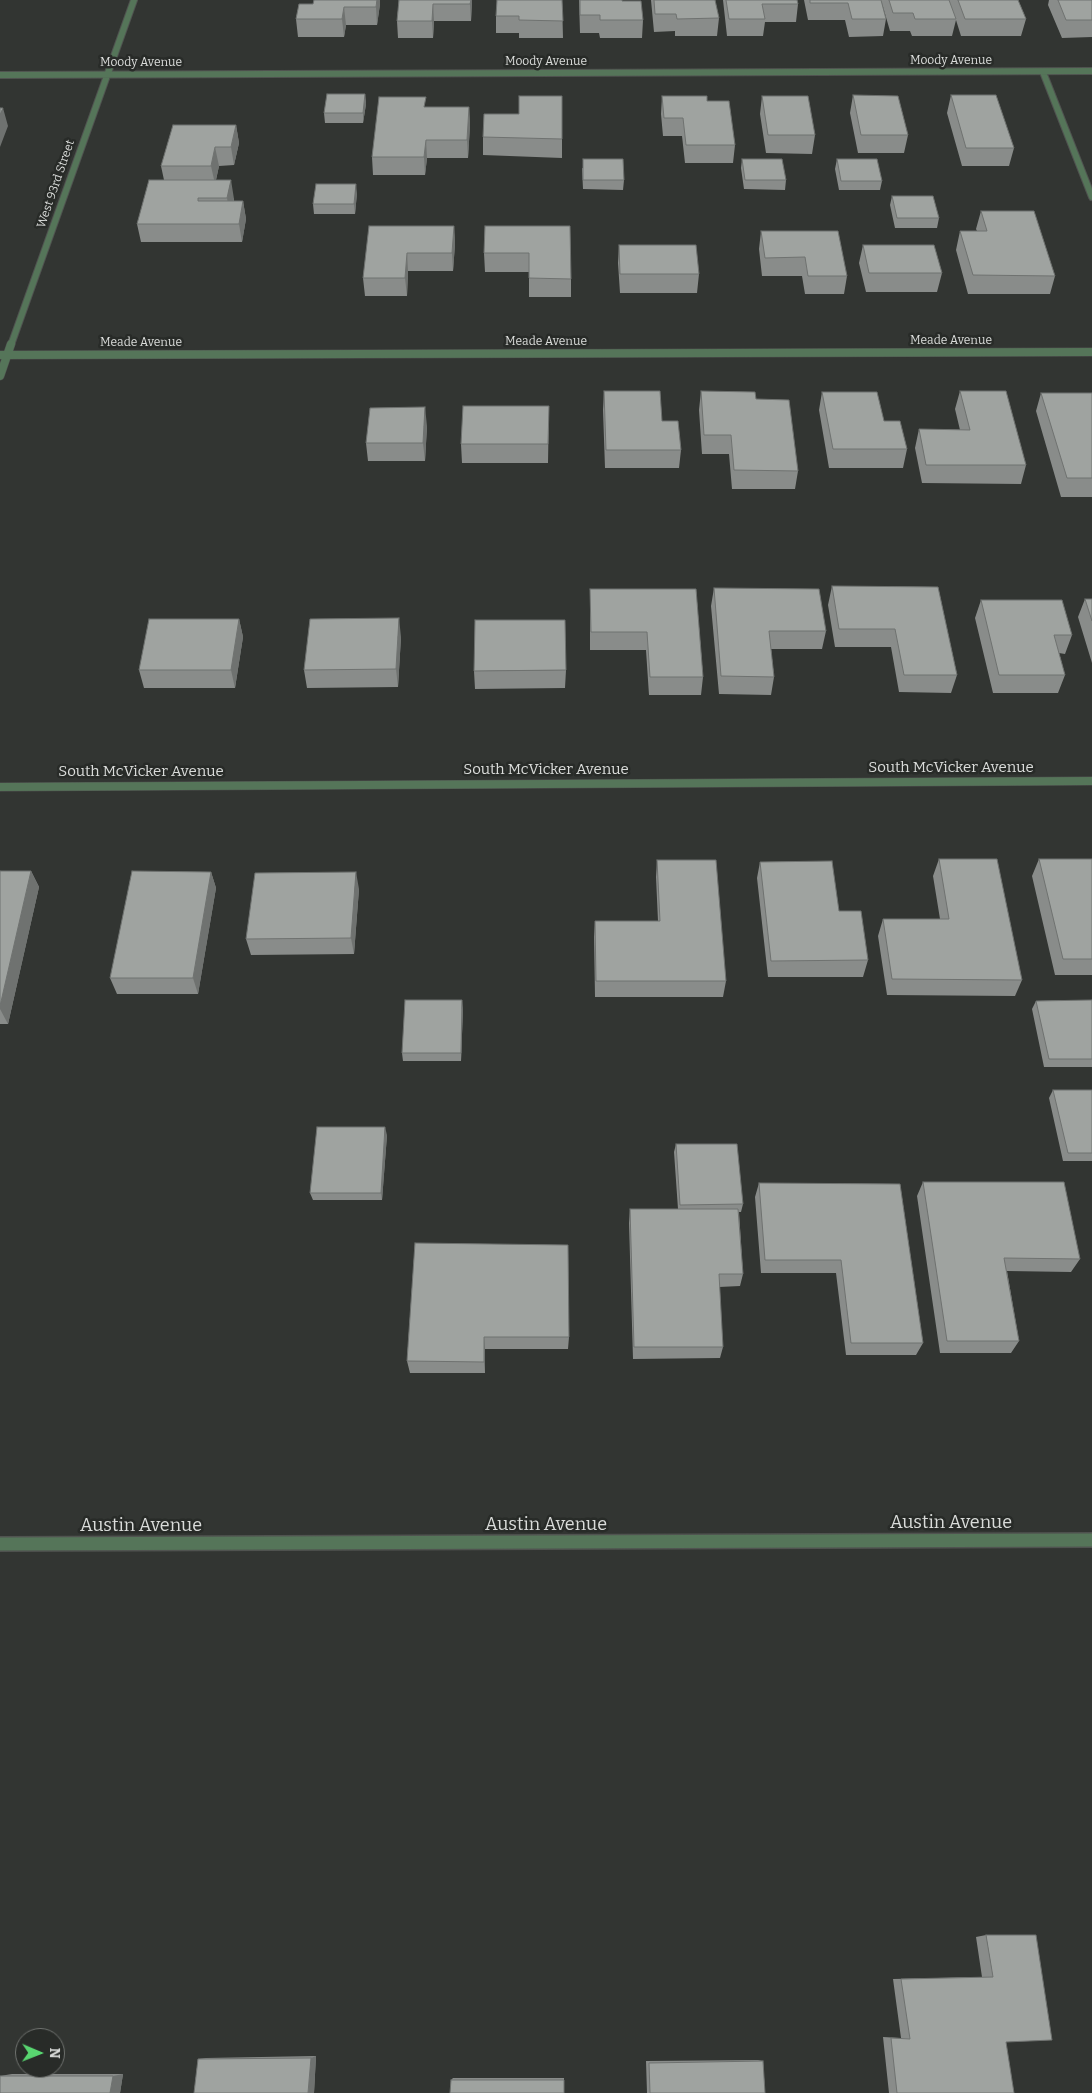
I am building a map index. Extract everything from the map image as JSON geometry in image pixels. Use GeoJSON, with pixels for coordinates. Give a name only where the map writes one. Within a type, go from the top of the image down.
{"type":"FeatureCollection","features":[{"type":"Feature","properties":{"kind":"street","name":"West 93rd Street"},"geometry":{"type":"LineString","coordinates":[[0,376],[4,355],[134,0]]}},
{"type":"Feature","properties":{"kind":"street","name":"Moody Avenue"},"geometry":{"type":"LineString","coordinates":[[0,75],[1092,71]]}},
{"type":"Feature","properties":{"kind":"street"},"geometry":{"type":"LineString","coordinates":[[1043,72],[1092,197]]}},
{"type":"Feature","properties":{"kind":"street","name":"Meade Avenue"},"geometry":{"type":"LineString","coordinates":[[4,355],[1092,352]]}},
{"type":"Feature","properties":{"kind":"street","name":"South McVicker Avenue"},"geometry":{"type":"LineString","coordinates":[[0,787],[1092,781]]}},
{"type":"Feature","properties":{"kind":"street","name":"Austin Avenue"},"geometry":{"type":"LineString","coordinates":[[0,1544],[1092,1540]]}},
{"type":"Feature","properties":{"kind":"building"},"geometry":{"type":"Polygon","coordinates":[[[314,0],[377,0],[376,7],[344,7],[342,19],[296,19],[299,4],[313,4],[314,0]]]}},
{"type":"Feature","properties":{"kind":"building"},"geometry":{"type":"Polygon","coordinates":[[[399,0],[471,0],[470,4],[433,4],[432,21],[397,21],[399,0]]]}},
{"type":"Feature","properties":{"kind":"building"},"geometry":{"type":"Polygon","coordinates":[[[497,0],[562,0],[563,21],[519,20],[519,16],[496,16],[497,0]]]}},
{"type":"Feature","properties":{"kind":"building"},"geometry":{"type":"Polygon","coordinates":[[[580,0],[641,1],[643,20],[600,20],[600,15],[580,15],[580,0]]]}},
{"type":"Feature","properties":{"kind":"building"},"geometry":{"type":"Polygon","coordinates":[[[654,0],[715,0],[719,18],[677,19],[676,14],[655,14],[654,0]]]}},
{"type":"Feature","properties":{"kind":"building"},"geometry":{"type":"Polygon","coordinates":[[[726,0],[797,0],[798,4],[762,4],[765,19],[729,19],[726,0]]]}},
{"type":"Feature","properties":{"kind":"building"},"geometry":{"type":"Polygon","coordinates":[[[810,0],[881,0],[886,19],[852,19],[848,3],[810,3],[810,0]]]}},
{"type":"Feature","properties":{"kind":"building"},"geometry":{"type":"Polygon","coordinates":[[[889,0],[949,0],[956,19],[915,19],[913,13],[893,13],[889,0]]]}},
{"type":"Feature","properties":{"kind":"building"},"geometry":{"type":"Polygon","coordinates":[[[958,0],[1018,0],[1026,19],[965,19],[958,0]]]}},
{"type":"Feature","properties":{"kind":"building"},"geometry":{"type":"Polygon","coordinates":[[[1058,0],[1092,0],[1092,20],[1066,20],[1058,0]]]}},
{"type":"Feature","properties":{"kind":"building"},"geometry":{"type":"Polygon","coordinates":[[[327,94],[365,94],[363,113],[324,113],[327,94]]]}},
{"type":"Feature","properties":{"kind":"building"},"geometry":{"type":"Polygon","coordinates":[[[853,95],[898,96],[908,135],[861,135],[853,95]]]}},
{"type":"Feature","properties":{"kind":"building"},"geometry":{"type":"Polygon","coordinates":[[[951,95],[996,95],[1014,148],[966,148],[951,95]]]}},
{"type":"Feature","properties":{"kind":"building"},"geometry":{"type":"Polygon","coordinates":[[[519,96],[562,96],[562,139],[483,137],[484,114],[519,114],[519,96]]]}},
{"type":"Feature","properties":{"kind":"building"},"geometry":{"type":"Polygon","coordinates":[[[662,96],[707,96],[707,101],[729,101],[735,145],[686,145],[683,118],[664,118],[662,96]]]}},
{"type":"Feature","properties":{"kind":"building"},"geometry":{"type":"Polygon","coordinates":[[[762,96],[808,96],[815,135],[768,135],[762,96]]]}},
{"type":"Feature","properties":{"kind":"building"},"geometry":{"type":"Polygon","coordinates":[[[379,97],[426,97],[424,107],[469,107],[467,140],[426,140],[424,157],[372,157],[379,97]]]}},
{"type":"Feature","properties":{"kind":"building"},"geometry":{"type":"Polygon","coordinates":[[[173,125],[236,125],[231,147],[215,147],[211,166],[161,166],[173,125]]]}},
{"type":"Feature","properties":{"kind":"building"},"geometry":{"type":"Polygon","coordinates":[[[583,159],[623,159],[624,180],[583,180],[583,159]]]}},
{"type":"Feature","properties":{"kind":"building"},"geometry":{"type":"Polygon","coordinates":[[[742,159],[782,159],[786,180],[745,180],[742,159]]]}},
{"type":"Feature","properties":{"kind":"building"},"geometry":{"type":"Polygon","coordinates":[[[837,159],[877,159],[882,181],[841,181],[837,159]]]}},
{"type":"Feature","properties":{"kind":"building"},"geometry":{"type":"Polygon","coordinates":[[[149,180],[231,180],[227,198],[198,198],[198,201],[243,201],[239,224],[137,224],[149,180]]]}},
{"type":"Feature","properties":{"kind":"building"},"geometry":{"type":"Polygon","coordinates":[[[316,184],[356,184],[354,204],[313,204],[316,184]]]}},
{"type":"Feature","properties":{"kind":"building"},"geometry":{"type":"Polygon","coordinates":[[[892,196],[933,196],[939,218],[897,218],[892,196]]]}},
{"type":"Feature","properties":{"kind":"building"},"geometry":{"type":"Polygon","coordinates":[[[981,211],[1034,211],[1055,276],[973,275],[960,231],[987,231],[981,211]]]}},
{"type":"Feature","properties":{"kind":"building"},"geometry":{"type":"Polygon","coordinates":[[[369,226],[454,226],[452,253],[407,253],[405,278],[363,278],[369,226]]]}},
{"type":"Feature","properties":{"kind":"building"},"geometry":{"type":"Polygon","coordinates":[[[485,226],[570,226],[571,279],[529,278],[529,253],[484,253],[485,226]]]}},
{"type":"Feature","properties":{"kind":"building"},"geometry":{"type":"Polygon","coordinates":[[[761,231],[838,231],[847,276],[808,276],[805,257],[765,258],[761,231]]]}},
{"type":"Feature","properties":{"kind":"building"},"geometry":{"type":"Polygon","coordinates":[[[619,245],[696,245],[699,274],[620,274],[619,245]]]}},
{"type":"Feature","properties":{"kind":"building"},"geometry":{"type":"Polygon","coordinates":[[[863,245],[934,245],[942,273],[869,273],[863,245]]]}},
{"type":"Feature","properties":{"kind":"building"},"geometry":{"type":"Polygon","coordinates":[[[604,391],[660,391],[662,421],[678,421],[681,450],[606,450],[604,391]]]}},
{"type":"Feature","properties":{"kind":"building"},"geometry":{"type":"Polygon","coordinates":[[[701,391],[755,392],[756,399],[789,400],[798,471],[734,470],[731,435],[704,435],[701,391]]]}},
{"type":"Feature","properties":{"kind":"building"},"geometry":{"type":"Polygon","coordinates":[[[960,391],[1006,391],[1026,465],[926,465],[919,429],[970,430],[960,391]]]}},
{"type":"Feature","properties":{"kind":"building"},"geometry":{"type":"Polygon","coordinates":[[[822,392],[877,392],[884,421],[900,421],[907,449],[833,449],[822,392]]]}},
{"type":"Feature","properties":{"kind":"building"},"geometry":{"type":"Polygon","coordinates":[[[1041,393],[1092,393],[1092,478],[1067,478],[1041,393]]]}},
{"type":"Feature","properties":{"kind":"building"},"geometry":{"type":"Polygon","coordinates":[[[463,406],[549,406],[548,444],[461,444],[463,406]]]}},
{"type":"Feature","properties":{"kind":"building"},"geometry":{"type":"Polygon","coordinates":[[[425,407],[423,443],[366,443],[370,408],[425,407]]]}},
{"type":"Feature","properties":{"kind":"building"},"geometry":{"type":"Polygon","coordinates":[[[832,586],[938,587],[957,675],[904,675],[895,629],[839,629],[832,586]]]}},
{"type":"Feature","properties":{"kind":"building"},"geometry":{"type":"Polygon","coordinates":[[[714,588],[819,589],[826,631],[769,631],[774,677],[721,676],[714,588]]]}},
{"type":"Feature","properties":{"kind":"building"},"geometry":{"type":"Polygon","coordinates":[[[590,589],[696,589],[703,677],[650,677],[647,632],[591,632],[590,589]]]}},
{"type":"Feature","properties":{"kind":"building"},"geometry":{"type":"Polygon","coordinates":[[[1085,599],[1092,599],[1092,621],[1085,599]]]}},
{"type":"Feature","properties":{"kind":"building"},"geometry":{"type":"Polygon","coordinates":[[[981,600],[1062,600],[1072,635],[1054,635],[1065,675],[999,675],[981,600]]]}},
{"type":"Feature","properties":{"kind":"building"},"geometry":{"type":"Polygon","coordinates":[[[399,618],[396,669],[304,670],[310,619],[399,618]]]}},
{"type":"Feature","properties":{"kind":"building"},"geometry":{"type":"Polygon","coordinates":[[[149,619],[239,619],[231,670],[139,670],[149,619]]]}},
{"type":"Feature","properties":{"kind":"building"},"geometry":{"type":"Polygon","coordinates":[[[475,620],[565,620],[566,670],[474,671],[475,620]]]}},
{"type":"Feature","properties":{"kind":"building"},"geometry":{"type":"Polygon","coordinates":[[[939,859],[997,859],[1022,980],[892,979],[883,919],[949,919],[939,859]]]}},
{"type":"Feature","properties":{"kind":"building"},"geometry":{"type":"Polygon","coordinates":[[[1039,859],[1092,859],[1092,959],[1063,959],[1039,859]]]}},
{"type":"Feature","properties":{"kind":"building"},"geometry":{"type":"Polygon","coordinates":[[[657,860],[716,860],[726,981],[596,981],[595,921],[660,921],[657,860]]]}},
{"type":"Feature","properties":{"kind":"building"},"geometry":{"type":"Polygon","coordinates":[[[832,861],[839,911],[861,911],[868,960],[771,961],[760,862],[832,861]]]}},
{"type":"Feature","properties":{"kind":"building"},"geometry":{"type":"Polygon","coordinates":[[[0,871],[31,871],[0,1006],[0,871]]]}},
{"type":"Feature","properties":{"kind":"building"},"geometry":{"type":"Polygon","coordinates":[[[132,871],[211,872],[193,978],[110,978],[132,871]]]}},
{"type":"Feature","properties":{"kind":"building"},"geometry":{"type":"Polygon","coordinates":[[[356,872],[351,938],[246,939],[255,873],[356,872]]]}},
{"type":"Feature","properties":{"kind":"building"},"geometry":{"type":"Polygon","coordinates":[[[405,1000],[462,1000],[461,1053],[402,1053],[405,1000]]]}},
{"type":"Feature","properties":{"kind":"building"},"geometry":{"type":"Polygon","coordinates":[[[1092,1000],[1092,1059],[1049,1059],[1036,1001],[1092,1000]]]}},
{"type":"Feature","properties":{"kind":"building"},"geometry":{"type":"Polygon","coordinates":[[[1053,1090],[1092,1090],[1092,1153],[1068,1153],[1053,1090]]]}},
{"type":"Feature","properties":{"kind":"building"},"geometry":{"type":"Polygon","coordinates":[[[317,1127],[385,1127],[381,1193],[310,1193],[317,1127]]]}},
{"type":"Feature","properties":{"kind":"building"},"geometry":{"type":"Polygon","coordinates":[[[676,1144],[737,1144],[743,1204],[680,1205],[676,1144]]]}},
{"type":"Feature","properties":{"kind":"building"},"geometry":{"type":"Polygon","coordinates":[[[923,1182],[1064,1182],[1080,1259],[1004,1258],[1019,1341],[947,1341],[923,1182]]]}},
{"type":"Feature","properties":{"kind":"building"},"geometry":{"type":"Polygon","coordinates":[[[759,1183],[900,1184],[923,1343],[851,1343],[841,1260],[765,1260],[759,1183]]]}},
{"type":"Feature","properties":{"kind":"building"},"geometry":{"type":"Polygon","coordinates":[[[630,1209],[738,1209],[743,1274],[719,1274],[723,1347],[634,1347],[630,1209]]]}},
{"type":"Feature","properties":{"kind":"building"},"geometry":{"type":"Polygon","coordinates":[[[415,1243],[568,1245],[569,1337],[484,1337],[484,1362],[407,1361],[415,1243]]]}},
{"type":"Feature","properties":{"kind":"building"},"geometry":{"type":"Polygon","coordinates":[[[986,1935],[1036,1935],[1052,2040],[1006,2042],[1014,2093],[897,2093],[891,2038],[910,2039],[901,1979],[993,1977],[986,1935]]]}},
{"type":"Feature","properties":{"kind":"building"},"geometry":{"type":"Polygon","coordinates":[[[311,2058],[308,2093],[194,2093],[198,2059],[311,2058]]]}},
{"type":"Feature","properties":{"kind":"building"},"geometry":{"type":"Polygon","coordinates":[[[763,2061],[765,2093],[650,2093],[649,2063],[763,2061]]]}},
{"type":"Feature","properties":{"kind":"building"},"geometry":{"type":"Polygon","coordinates":[[[0,2076],[15,2076],[15,2078],[65,2078],[65,2076],[113,2076],[110,2093],[0,2093],[0,2076]]]}},
{"type":"Feature","properties":{"kind":"building"},"geometry":{"type":"Polygon","coordinates":[[[451,2080],[564,2080],[564,2093],[450,2093],[451,2080]]]}}]}
